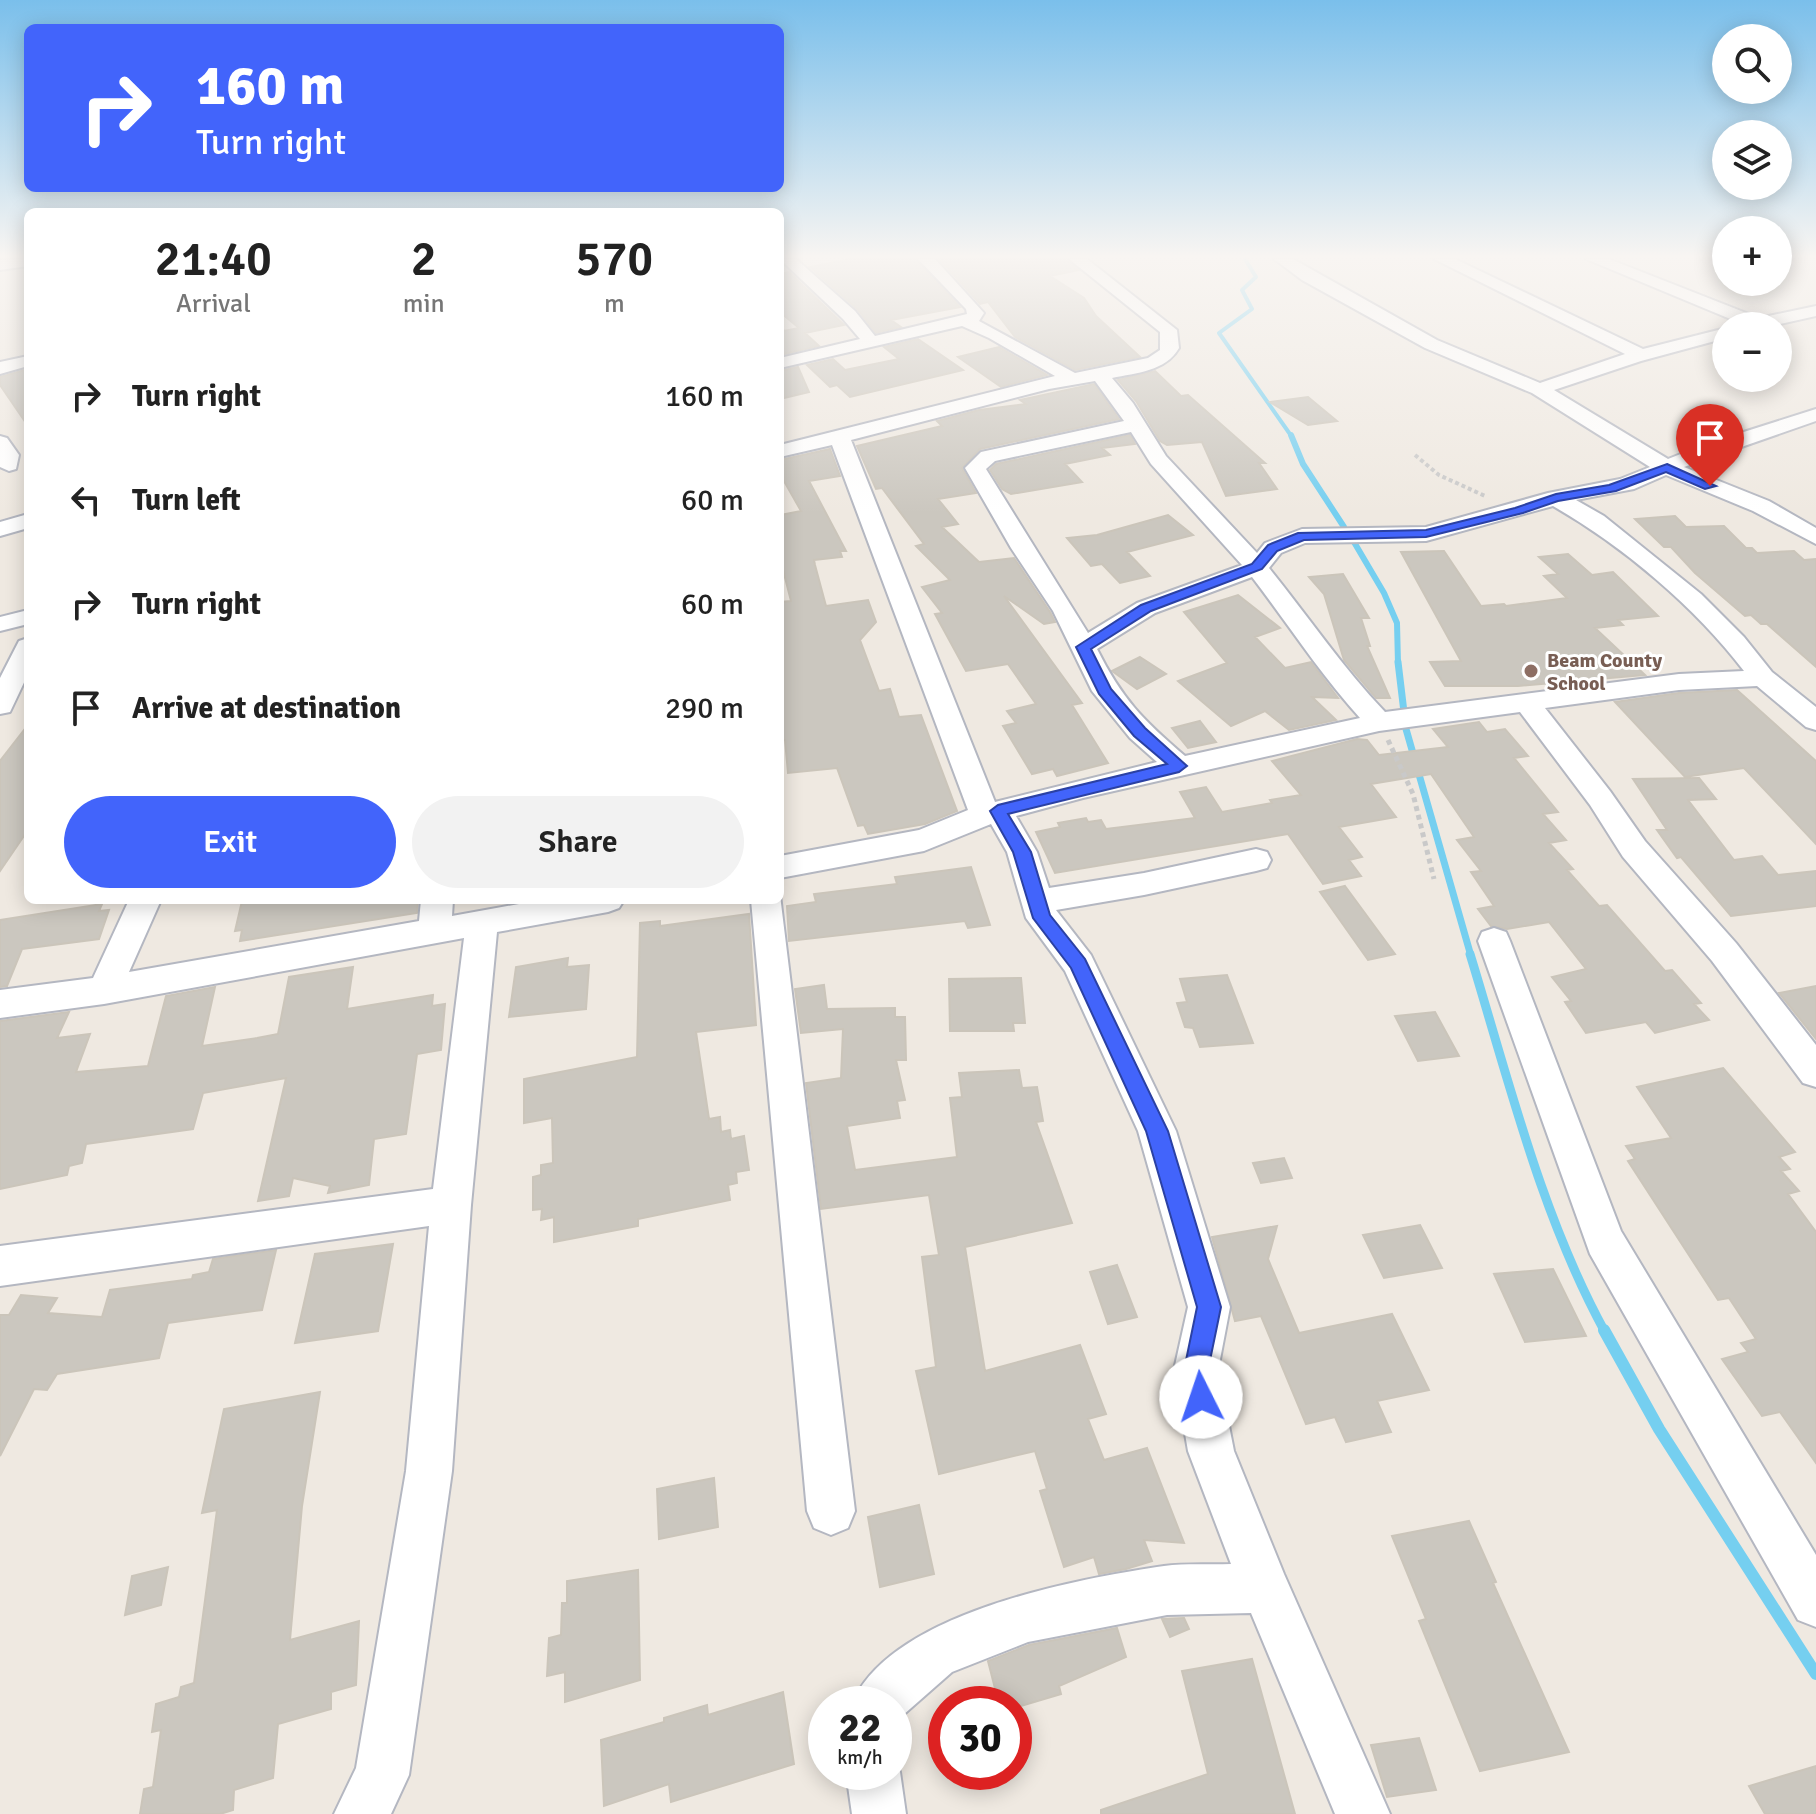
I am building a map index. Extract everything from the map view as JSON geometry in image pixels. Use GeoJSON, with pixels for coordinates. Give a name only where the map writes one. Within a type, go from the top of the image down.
{"type":"FeatureCollection","features":[{"type":"Feature","properties":{"kind":"street"},"geometry":{"type":"LineString","coordinates":[[784,362],[869,344]]}},
{"type":"Feature","properties":{"kind":"street"},"geometry":{"type":"LineString","coordinates":[[1012,344],[1071,378]]}},
{"type":"Feature","properties":{"kind":"street"},"geometry":{"type":"LineString","coordinates":[[784,450],[1163,358],[1171,344]]}},
{"type":"Feature","properties":{"kind":"street"},"geometry":{"type":"LineString","coordinates":[[1430,344],[1539,389],[1667,468],[1761,506],[1816,537]]}},
{"type":"Feature","properties":{"kind":"street"},"geometry":{"type":"LineString","coordinates":[[1617,344],[1641,355]]}},
{"type":"Feature","properties":{"kind":"street"},"geometry":{"type":"LineString","coordinates":[[1539,389],[1685,344]]}},
{"type":"Feature","properties":{"kind":"street"},"geometry":{"type":"LineString","coordinates":[[0,368],[24,362]]}},
{"type":"Feature","properties":{"kind":"street"},"geometry":{"type":"LineString","coordinates":[[1098,372],[1123,403],[1158,460],[1257,567],[1310,635],[1337,677],[1397,719]]}},
{"type":"Feature","properties":{"kind":"street"},"geometry":{"type":"LineString","coordinates":[[1083,647],[1146,608],[1257,567],[1273,548],[1302,536],[1426,534],[1519,511],[1556,498],[1612,489],[1713,448],[1816,415]]}},
{"type":"Feature","properties":{"kind":"street"},"geometry":{"type":"LineString","coordinates":[[1794,422],[1816,433]]}},
{"type":"Feature","properties":{"kind":"street"},"geometry":{"type":"LineString","coordinates":[[1134,425],[988,456],[975,468],[1022,548],[1065,611],[1105,691],[1140,732],[1179,766]]}},
{"type":"Feature","properties":{"kind":"street"},"geometry":{"type":"LineString","coordinates":[[0,432],[9,455],[9,465]]}},
{"type":"Feature","properties":{"kind":"street"},"geometry":{"type":"LineString","coordinates":[[840,438],[992,813],[1022,852],[1042,918],[1079,964],[1157,1131],[1209,1307],[1196,1370],[1211,1451],[1265,1588],[1363,1814]]}},
{"type":"Feature","properties":{"kind":"street"},"geometry":{"type":"LineString","coordinates":[[1556,498],[1596,521],[1692,599],[1735,642],[1763,678],[1816,721]]}},
{"type":"Feature","properties":{"kind":"street"},"geometry":{"type":"LineString","coordinates":[[0,529],[24,522]]}},
{"type":"Feature","properties":{"kind":"street"},"geometry":{"type":"LineString","coordinates":[[0,624],[24,618]]}},
{"type":"Feature","properties":{"kind":"street"},"geometry":{"type":"LineString","coordinates":[[0,706],[24,655]]}},
{"type":"Feature","properties":{"kind":"street"},"geometry":{"type":"LineString","coordinates":[[784,866],[924,840],[992,813],[1179,766],[1397,719],[1691,680],[1763,678]]}},
{"type":"Feature","properties":{"kind":"street"},"geometry":{"type":"LineString","coordinates":[[1527,703],[1586,778],[1634,849],[1724,952],[1816,1072]]}},
{"type":"Feature","properties":{"kind":"street"},"geometry":{"type":"LineString","coordinates":[[1039,901],[1144,884],[1256,860]]}},
{"type":"Feature","properties":{"kind":"street"},"geometry":{"type":"LineString","coordinates":[[104,990],[143,904]]}},
{"type":"Feature","properties":{"kind":"street"},"geometry":{"type":"LineString","coordinates":[[434,933],[437,904]]}},
{"type":"Feature","properties":{"kind":"street"},"geometry":{"type":"LineString","coordinates":[[0,1004],[104,990],[587,904]]}},
{"type":"Feature","properties":{"kind":"street"},"geometry":{"type":"LineString","coordinates":[[767,904],[831,1511]]}},
{"type":"Feature","properties":{"kind":"street"},"geometry":{"type":"LineString","coordinates":[[361,1814],[382,1775],[427,1486],[451,1205],[482,924]]}},
{"type":"Feature","properties":{"kind":"street"},"geometry":{"type":"LineString","coordinates":[[1494,941],[1604,1241],[1816,1602]]}},
{"type":"Feature","properties":{"kind":"street"},"geometry":{"type":"LineString","coordinates":[[0,1266],[451,1205]]}},
{"type":"Feature","properties":{"kind":"street"},"geometry":{"type":"LineString","coordinates":[[898,1686],[935,1653],[1028,1617],[1167,1590],[1265,1588]]}},
{"type":"Feature","properties":{"kind":"street"},"geometry":{"type":"LineString","coordinates":[[876,1790],[879,1814]]}},
{"type":"Feature","properties":{"kind":"path"},"geometry":{"type":"LineString","coordinates":[[1415,455],[1453,482],[1519,511]]}},
{"type":"Feature","properties":{"kind":"path"},"geometry":{"type":"LineString","coordinates":[[1397,719],[1434,879]]}},
{"type":"Feature","properties":{"kind":"building"},"geometry":{"type":"Polygon","coordinates":[[[784,344],[819,346],[784,354],[784,344]]]}},
{"type":"Feature","properties":{"kind":"building"},"geometry":{"type":"Polygon","coordinates":[[[925,344],[963,370],[850,397],[837,385],[830,387],[807,365],[833,359],[845,370],[899,359],[884,347],[925,344]]]}},
{"type":"Feature","properties":{"kind":"building"},"geometry":{"type":"Polygon","coordinates":[[[1027,344],[1126,344],[1140,357],[1075,370],[1027,344]]]}},
{"type":"Feature","properties":{"kind":"building"},"geometry":{"type":"Polygon","coordinates":[[[999,347],[1047,375],[1001,387],[958,357],[999,347]]]}},
{"type":"Feature","properties":{"kind":"building"},"geometry":{"type":"Polygon","coordinates":[[[798,367],[809,392],[784,398],[784,370],[798,367]]]}},
{"type":"Feature","properties":{"kind":"building"},"geometry":{"type":"Polygon","coordinates":[[[24,370],[24,420],[0,385],[0,377],[24,370]]]}},
{"type":"Feature","properties":{"kind":"building"},"geometry":{"type":"Polygon","coordinates":[[[1155,371],[1181,396],[1188,395],[1265,463],[1259,463],[1277,489],[1226,496],[1202,442],[1167,445],[1160,441],[1136,401],[1118,380],[1155,371]]]}},
{"type":"Feature","properties":{"kind":"building"},"geometry":{"type":"Polygon","coordinates":[[[1094,384],[1119,419],[980,449],[962,468],[976,493],[938,499],[958,524],[942,527],[979,562],[1014,558],[1050,612],[1055,622],[1044,624],[1004,596],[1082,703],[1072,705],[1108,763],[1057,776],[1053,769],[1032,774],[1003,726],[1016,723],[1007,711],[1036,704],[1008,664],[966,671],[935,614],[942,613],[922,587],[950,580],[916,546],[924,544],[882,488],[876,489],[857,446],[942,426],[937,421],[979,410],[1026,404],[1020,400],[1094,384]]]}},
{"type":"Feature","properties":{"kind":"building"},"geometry":{"type":"Polygon","coordinates":[[[1308,397],[1337,421],[1308,425],[1270,402],[1308,397]]]}},
{"type":"Feature","properties":{"kind":"building"},"geometry":{"type":"Polygon","coordinates":[[[1130,435],[1135,444],[1102,448],[1110,455],[1065,464],[1082,482],[1011,494],[1002,489],[990,470],[996,464],[1130,435]]]}},
{"type":"Feature","properties":{"kind":"building"},"geometry":{"type":"Polygon","coordinates":[[[830,449],[840,476],[809,481],[846,551],[840,551],[842,557],[814,560],[826,606],[868,600],[876,622],[860,640],[879,691],[890,689],[899,717],[921,715],[957,811],[925,824],[868,834],[864,825],[858,826],[837,768],[788,773],[784,740],[784,602],[791,601],[784,574],[784,514],[801,511],[784,481],[784,459],[830,449]]]}},
{"type":"Feature","properties":{"kind":"building"},"geometry":{"type":"Polygon","coordinates":[[[1168,515],[1193,535],[1127,552],[1150,576],[1120,583],[1102,564],[1091,566],[1067,538],[1097,535],[1168,515]]]}},
{"type":"Feature","properties":{"kind":"building"},"geometry":{"type":"Polygon","coordinates":[[[1675,516],[1686,527],[1724,526],[1746,548],[1752,548],[1757,553],[1794,551],[1804,560],[1816,559],[1816,667],[1767,624],[1761,624],[1751,615],[1745,616],[1695,573],[1671,547],[1664,547],[1635,519],[1675,516]]]}},
{"type":"Feature","properties":{"kind":"building"},"geometry":{"type":"Polygon","coordinates":[[[1444,551],[1481,606],[1567,598],[1544,576],[1558,574],[1539,557],[1568,554],[1592,575],[1613,572],[1658,616],[1618,620],[1623,625],[1595,628],[1645,675],[1518,686],[1445,686],[1430,662],[1461,661],[1401,552],[1444,551]]]}},
{"type":"Feature","properties":{"kind":"building"},"geometry":{"type":"Polygon","coordinates":[[[1343,574],[1369,618],[1361,618],[1370,646],[1367,646],[1390,698],[1376,698],[1344,660],[1324,594],[1309,577],[1343,574]]]}},
{"type":"Feature","properties":{"kind":"building"},"geometry":{"type":"Polygon","coordinates":[[[1238,595],[1280,628],[1255,637],[1285,668],[1311,662],[1338,698],[1312,697],[1336,720],[1289,730],[1265,711],[1231,726],[1178,681],[1227,663],[1184,612],[1238,595]]]}},
{"type":"Feature","properties":{"kind":"building"},"geometry":{"type":"Polygon","coordinates":[[[1140,657],[1166,674],[1137,689],[1112,671],[1140,657]]]}},
{"type":"Feature","properties":{"kind":"building"},"geometry":{"type":"Polygon","coordinates":[[[1737,690],[1816,761],[1816,844],[1744,768],[1685,777],[1615,702],[1679,693],[1737,690]]]}},
{"type":"Feature","properties":{"kind":"building"},"geometry":{"type":"Polygon","coordinates":[[[1200,721],[1216,742],[1188,748],[1172,728],[1200,721]]]}},
{"type":"Feature","properties":{"kind":"building"},"geometry":{"type":"Polygon","coordinates":[[[1479,722],[1487,732],[1505,729],[1528,756],[1514,758],[1558,812],[1543,814],[1566,840],[1549,843],[1573,869],[1567,870],[1599,906],[1607,905],[1665,971],[1672,970],[1701,1003],[1694,1004],[1709,1020],[1655,1033],[1646,1022],[1586,1033],[1565,1002],[1571,1001],[1552,977],[1586,969],[1549,922],[1507,929],[1491,926],[1478,909],[1494,906],[1471,872],[1481,871],[1457,840],[1474,837],[1431,774],[1371,784],[1396,817],[1339,827],[1362,857],[1349,860],[1361,876],[1323,884],[1288,834],[1055,873],[1036,832],[1060,827],[1058,823],[1086,818],[1088,822],[1101,820],[1106,829],[1195,818],[1180,792],[1206,787],[1222,812],[1272,803],[1270,800],[1301,795],[1272,761],[1357,739],[1367,740],[1379,755],[1448,747],[1433,729],[1479,722]]]}},
{"type":"Feature","properties":{"kind":"building"},"geometry":{"type":"Polygon","coordinates":[[[24,730],[24,836],[0,871],[0,761],[24,730]]]}},
{"type":"Feature","properties":{"kind":"building"},"geometry":{"type":"Polygon","coordinates":[[[1699,778],[1716,799],[1688,800],[1734,860],[1762,856],[1778,875],[1816,871],[1816,906],[1731,916],[1681,857],[1677,858],[1657,830],[1667,830],[1633,779],[1699,778]]]}},
{"type":"Feature","properties":{"kind":"building"},"geometry":{"type":"Polygon","coordinates":[[[971,867],[990,925],[968,928],[965,921],[789,941],[787,906],[816,902],[814,894],[897,884],[895,877],[971,867]]]}},
{"type":"Feature","properties":{"kind":"building"},"geometry":{"type":"Polygon","coordinates":[[[1345,886],[1395,954],[1368,960],[1320,892],[1345,886]]]}},
{"type":"Feature","properties":{"kind":"building"},"geometry":{"type":"Polygon","coordinates":[[[102,904],[99,911],[109,910],[99,939],[22,949],[7,986],[0,987],[0,920],[102,904]]]}},
{"type":"Feature","properties":{"kind":"building"},"geometry":{"type":"Polygon","coordinates":[[[241,904],[418,904],[417,913],[240,941],[242,930],[235,931],[241,904]]]}},
{"type":"Feature","properties":{"kind":"building"},"geometry":{"type":"Polygon","coordinates":[[[749,914],[756,1025],[696,1032],[709,1119],[720,1117],[721,1132],[730,1130],[731,1139],[744,1136],[749,1170],[736,1172],[737,1183],[728,1185],[730,1200],[638,1219],[638,1226],[554,1242],[554,1217],[541,1220],[542,1209],[533,1210],[533,1177],[541,1175],[541,1165],[553,1163],[552,1118],[524,1123],[524,1079],[637,1057],[640,923],[660,921],[660,926],[749,914]]]}},
{"type":"Feature","properties":{"kind":"building"},"geometry":{"type":"Polygon","coordinates":[[[568,958],[567,967],[589,965],[586,1009],[509,1017],[516,967],[568,958]]]}},
{"type":"Feature","properties":{"kind":"building"},"geometry":{"type":"Polygon","coordinates":[[[353,967],[347,1009],[433,995],[432,1006],[445,1004],[441,1050],[417,1054],[406,1134],[374,1139],[369,1185],[328,1193],[330,1186],[293,1178],[289,1196],[258,1201],[286,1078],[203,1093],[193,1129],[86,1144],[82,1163],[69,1166],[67,1175],[0,1189],[0,1021],[69,1012],[57,1038],[90,1034],[76,1072],[148,1066],[166,996],[215,987],[202,1046],[257,1038],[278,1034],[289,977],[353,967]]]}},
{"type":"Feature","properties":{"kind":"building"},"geometry":{"type":"Polygon","coordinates":[[[1227,975],[1253,1043],[1200,1047],[1193,1028],[1185,1027],[1177,1003],[1187,1002],[1180,979],[1227,975]]]}},
{"type":"Feature","properties":{"kind":"building"},"geometry":{"type":"Polygon","coordinates":[[[1021,978],[1025,1023],[1013,1023],[1014,1031],[950,1031],[949,979],[1021,978]]]}},
{"type":"Feature","properties":{"kind":"building"},"geometry":{"type":"Polygon","coordinates":[[[824,985],[827,1009],[895,1008],[895,1017],[905,1017],[906,1060],[896,1060],[905,1100],[897,1101],[900,1118],[847,1126],[855,1170],[957,1157],[950,1098],[962,1097],[959,1073],[1019,1070],[1022,1088],[1037,1087],[1043,1121],[1036,1122],[1072,1223],[965,1247],[985,1371],[1080,1345],[1106,1414],[1088,1419],[1104,1460],[1147,1448],[1184,1543],[1144,1540],[1152,1561],[1126,1569],[1099,1574],[1094,1557],[1064,1567],[1040,1491],[1047,1489],[1035,1451],[939,1474],[916,1371],[936,1367],[922,1257],[939,1255],[929,1195],[821,1209],[806,1083],[841,1078],[843,1029],[801,1033],[795,989],[824,985]]]}},
{"type":"Feature","properties":{"kind":"building"},"geometry":{"type":"Polygon","coordinates":[[[1816,986],[1816,1039],[1779,993],[1816,986]]]}},
{"type":"Feature","properties":{"kind":"building"},"geometry":{"type":"Polygon","coordinates":[[[1435,1012],[1459,1056],[1418,1061],[1395,1016],[1435,1012]]]}},
{"type":"Feature","properties":{"kind":"building"},"geometry":{"type":"Polygon","coordinates":[[[1723,1068],[1795,1152],[1779,1157],[1790,1169],[1781,1171],[1799,1191],[1788,1194],[1816,1232],[1816,1463],[1780,1412],[1762,1416],[1722,1359],[1748,1352],[1741,1343],[1756,1339],[1729,1298],[1718,1300],[1628,1161],[1635,1159],[1626,1146],[1671,1138],[1637,1087],[1723,1068]]]}},
{"type":"Feature","properties":{"kind":"building"},"geometry":{"type":"Polygon","coordinates":[[[1284,1158],[1292,1178],[1261,1183],[1253,1163],[1284,1158]]]}},
{"type":"Feature","properties":{"kind":"building"},"geometry":{"type":"Polygon","coordinates":[[[1420,1225],[1442,1268],[1384,1278],[1363,1235],[1420,1225]]]}},
{"type":"Feature","properties":{"kind":"building"},"geometry":{"type":"Polygon","coordinates":[[[1277,1226],[1268,1259],[1299,1333],[1392,1314],[1429,1390],[1377,1401],[1391,1432],[1346,1442],[1335,1417],[1306,1424],[1261,1316],[1235,1321],[1212,1237],[1277,1226]]]}},
{"type":"Feature","properties":{"kind":"building"},"geometry":{"type":"Polygon","coordinates":[[[393,1244],[378,1331],[295,1343],[315,1254],[393,1244]]]}},
{"type":"Feature","properties":{"kind":"building"},"geometry":{"type":"Polygon","coordinates":[[[276,1250],[262,1310],[168,1323],[159,1358],[57,1374],[47,1390],[34,1389],[0,1456],[0,1315],[9,1315],[21,1295],[57,1298],[48,1313],[102,1317],[110,1290],[192,1279],[193,1275],[209,1272],[213,1259],[276,1250]]]}},
{"type":"Feature","properties":{"kind":"building"},"geometry":{"type":"Polygon","coordinates":[[[1117,1265],[1137,1317],[1108,1324],[1090,1272],[1117,1265]]]}},
{"type":"Feature","properties":{"kind":"building"},"geometry":{"type":"Polygon","coordinates":[[[1553,1269],[1586,1336],[1525,1342],[1494,1274],[1553,1269]]]}},
{"type":"Feature","properties":{"kind":"building"},"geometry":{"type":"Polygon","coordinates":[[[320,1392],[302,1506],[290,1640],[359,1621],[356,1685],[331,1692],[331,1709],[278,1724],[273,1778],[234,1790],[233,1810],[220,1814],[140,1814],[144,1789],[153,1787],[161,1730],[152,1732],[156,1704],[179,1697],[181,1687],[194,1683],[217,1510],[202,1513],[224,1409],[320,1392]]]}},
{"type":"Feature","properties":{"kind":"building"},"geometry":{"type":"Polygon","coordinates":[[[714,1478],[718,1527],[659,1539],[657,1489],[714,1478]]]}},
{"type":"Feature","properties":{"kind":"building"},"geometry":{"type":"Polygon","coordinates":[[[919,1505],[934,1574],[880,1587],[868,1517],[919,1505]]]}},
{"type":"Feature","properties":{"kind":"building"},"geometry":{"type":"Polygon","coordinates":[[[1469,1521],[1496,1582],[1493,1583],[1569,1752],[1480,1771],[1419,1621],[1426,1619],[1392,1536],[1469,1521]]]}},
{"type":"Feature","properties":{"kind":"building"},"geometry":{"type":"Polygon","coordinates":[[[168,1567],[161,1605],[125,1615],[132,1576],[168,1567]]]}},
{"type":"Feature","properties":{"kind":"building"},"geometry":{"type":"Polygon","coordinates":[[[638,1570],[640,1680],[565,1702],[565,1672],[547,1676],[549,1638],[561,1635],[562,1603],[567,1603],[567,1581],[638,1570]]]}},
{"type":"Feature","properties":{"kind":"building"},"geometry":{"type":"Polygon","coordinates":[[[1184,1618],[1189,1629],[1170,1637],[1162,1619],[1184,1618]]]}},
{"type":"Feature","properties":{"kind":"building"},"geometry":{"type":"Polygon","coordinates":[[[1117,1628],[1126,1657],[1059,1686],[1061,1694],[1032,1703],[1032,1686],[994,1686],[988,1661],[1029,1645],[1117,1628]]]}},
{"type":"Feature","properties":{"kind":"building"},"geometry":{"type":"Polygon","coordinates":[[[1252,1659],[1295,1814],[1101,1814],[1101,1810],[1208,1774],[1182,1671],[1252,1659]]]}},
{"type":"Feature","properties":{"kind":"building"},"geometry":{"type":"Polygon","coordinates":[[[783,1692],[794,1764],[671,1802],[669,1784],[604,1806],[601,1740],[664,1722],[664,1718],[707,1705],[708,1715],[783,1692]]]}},
{"type":"Feature","properties":{"kind":"building"},"geometry":{"type":"Polygon","coordinates":[[[1419,1738],[1436,1790],[1387,1797],[1371,1745],[1419,1738]]]}},
{"type":"Feature","properties":{"kind":"building"},"geometry":{"type":"Polygon","coordinates":[[[1816,1766],[1816,1814],[1765,1814],[1749,1786],[1816,1766]]]}},
{"type":"Feature","properties":{"kind":"waterway"},"geometry":{"type":"LineString","coordinates":[[1226,344],[1292,436]]}},
{"type":"Feature","properties":{"kind":"waterway"},"geometry":{"type":"LineString","coordinates":[[1292,436],[1303,464],[1344,527]]}},
{"type":"Feature","properties":{"kind":"waterway"},"geometry":{"type":"LineString","coordinates":[[1354,542],[1384,593],[1397,623],[1398,664]]}},
{"type":"Feature","properties":{"kind":"waterway"},"geometry":{"type":"LineString","coordinates":[[1398,662],[1406,729],[1471,956]]}},
{"type":"Feature","properties":{"kind":"waterway"},"geometry":{"type":"LineString","coordinates":[[1470,954],[1544,1194],[1582,1287],[1605,1332]]}},
{"type":"Feature","properties":{"kind":"waterway"},"geometry":{"type":"LineString","coordinates":[[1604,1330],[1659,1429],[1816,1674]]}},
{"type":"Feature","properties":{"kind":"place","name":"Beam County School"},"geometry":{"type":"Point","coordinates":[1531,671]}},
{"type":"Feature","properties":{"kind":"route"},"geometry":{"type":"LineString","coordinates":[[1201,1397],[1196,1370],[1209,1307],[1157,1131],[1079,964],[1042,918],[1022,852],[998,811],[1179,766],[1140,732],[1105,691],[1083,647],[1146,608],[1257,567],[1273,548],[1302,536],[1374,532],[1426,534],[1519,511],[1556,498],[1612,489],[1667,468],[1710,486]]}}]}
